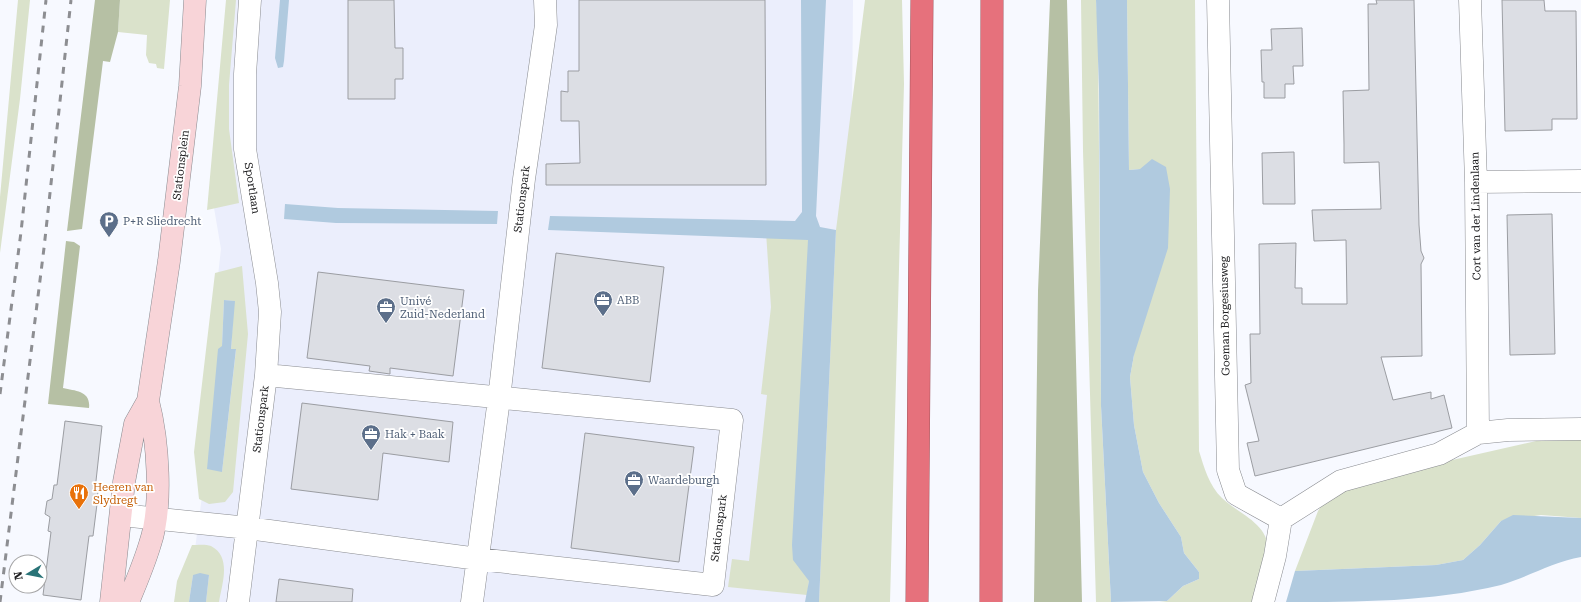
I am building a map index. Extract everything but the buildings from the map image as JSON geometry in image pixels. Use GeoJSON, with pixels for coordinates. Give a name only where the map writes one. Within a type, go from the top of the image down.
{"type":"FeatureCollection","features":[{"type":"Feature","properties":{"kind":"highway"},"geometry":{"type":"LineString","coordinates":[[917,602],[922,0]]}},
{"type":"Feature","properties":{"kind":"highway"},"geometry":{"type":"LineString","coordinates":[[990,602],[992,0]]}},
{"type":"Feature","properties":{"kind":"main road","name":"Stationsplein"},"geometry":{"type":"LineString","coordinates":[[111,602],[124,482],[135,424],[148,401],[169,261],[190,86],[194,0]]}},
{"type":"Feature","properties":{"kind":"main road","name":"Stationsplein"},"geometry":{"type":"LineString","coordinates":[[128,602],[151,543],[155,519],[157,487],[156,450],[153,423],[148,401]]}},
{"type":"Feature","properties":{"kind":"street","name":"Sportlaan"},"geometry":{"type":"LineString","coordinates":[[250,0],[245,74],[246,149],[267,283],[270,312],[266,375]]}},
{"type":"Feature","properties":{"kind":"street","name":"Stationspark"},"geometry":{"type":"LineString","coordinates":[[472,602],[499,399],[524,179],[546,25],[545,0]]}},
{"type":"Feature","properties":{"kind":"street","name":"Goeman Borgesiusweg"},"geometry":{"type":"LineString","coordinates":[[1218,0],[1228,470],[1236,494],[1281,519]]}},
{"type":"Feature","properties":{"kind":"street","name":"Cort van der Lindenlaan"},"geometry":{"type":"LineString","coordinates":[[1470,0],[1476,182],[1478,433]]}},
{"type":"Feature","properties":{"kind":"street"},"geometry":{"type":"LineString","coordinates":[[1476,182],[1581,182]]}},
{"type":"Feature","properties":{"kind":"street","name":"Stationspark"},"geometry":{"type":"LineString","coordinates":[[121,515],[248,528],[478,559],[713,585],[732,420],[499,399],[266,375],[248,528],[238,602]]}},
{"type":"Feature","properties":{"kind":"street"},"geometry":{"type":"LineString","coordinates":[[1263,602],[1275,556],[1281,519],[1341,481],[1439,454],[1478,433],[1581,429]]}},
{"type":"Feature","properties":{"kind":"shaded area"},"geometry":{"type":"Polygon","coordinates":[[[230,0],[853,0],[851,233],[833,602],[179,602],[195,549],[202,496],[198,453],[221,249],[213,202],[230,0]]]}},
{"type":"Feature","properties":{"kind":"green space"},"geometry":{"type":"Polygon","coordinates":[[[18,0],[30,0],[20,99],[0,253],[0,197],[18,0]]]}},
{"type":"Feature","properties":{"kind":"green space"},"geometry":{"type":"Polygon","coordinates":[[[95,0],[120,0],[118,32],[110,62],[103,61],[82,229],[67,231],[95,0]]]}},
{"type":"Feature","properties":{"kind":"green space"},"geometry":{"type":"Polygon","coordinates":[[[120,0],[170,0],[164,69],[157,68],[156,64],[149,63],[146,55],[147,35],[118,32],[120,0]]]}},
{"type":"Feature","properties":{"kind":"green space"},"geometry":{"type":"Polygon","coordinates":[[[226,0],[236,0],[229,85],[229,129],[239,203],[207,210],[226,0]]]}},
{"type":"Feature","properties":{"kind":"green space"},"geometry":{"type":"Polygon","coordinates":[[[865,0],[902,0],[904,84],[890,602],[819,602],[836,230],[865,0]]]}},
{"type":"Feature","properties":{"kind":"green space"},"geometry":{"type":"Polygon","coordinates":[[[1050,0],[1067,0],[1082,602],[1034,602],[1038,291],[1050,0]]]}},
{"type":"Feature","properties":{"kind":"green space"},"geometry":{"type":"Polygon","coordinates":[[[1081,0],[1096,0],[1098,27],[1101,406],[1111,602],[1096,602],[1083,151],[1081,0]]]}},
{"type":"Feature","properties":{"kind":"green space"},"geometry":{"type":"Polygon","coordinates":[[[1127,0],[1195,0],[1199,451],[1208,476],[1217,493],[1228,503],[1251,519],[1263,532],[1267,540],[1268,549],[1264,568],[1252,602],[1159,602],[1167,601],[1183,586],[1199,579],[1199,572],[1184,553],[1181,537],[1159,503],[1143,472],[1134,425],[1130,377],[1134,355],[1140,169],[1129,170],[1127,0]]]}},
{"type":"Feature","properties":{"kind":"green space"},"geometry":{"type":"Polygon","coordinates":[[[766,232],[818,234],[809,581],[807,595],[728,587],[732,559],[749,561],[767,395],[761,394],[771,307],[766,232]]]}},
{"type":"Feature","properties":{"kind":"green space"},"geometry":{"type":"Polygon","coordinates":[[[66,241],[74,242],[80,246],[63,388],[77,391],[85,395],[88,398],[89,408],[48,404],[66,241]]]}},
{"type":"Feature","properties":{"kind":"green space"},"geometry":{"type":"Polygon","coordinates":[[[242,266],[248,334],[233,492],[225,502],[209,504],[199,499],[194,452],[215,273],[242,266]],[[224,300],[222,346],[222,472],[236,350],[231,350],[234,301],[224,300]]]}},
{"type":"Feature","properties":{"kind":"green space"},"geometry":{"type":"Polygon","coordinates":[[[1581,434],[1581,518],[1541,515],[1501,521],[1480,545],[1463,560],[1436,565],[1295,571],[1318,511],[1329,494],[1342,485],[1563,435],[1581,434]]]}},
{"type":"Feature","properties":{"kind":"green space"},"geometry":{"type":"Polygon","coordinates":[[[192,545],[211,546],[222,557],[224,571],[219,602],[206,602],[209,575],[193,575],[189,602],[174,602],[177,581],[192,545]]]}},
{"type":"Feature","properties":{"kind":"water"},"geometry":{"type":"Polygon","coordinates":[[[280,0],[289,0],[284,61],[283,67],[278,68],[275,58],[280,0]]]}},
{"type":"Feature","properties":{"kind":"water"},"geometry":{"type":"Polygon","coordinates":[[[801,0],[826,0],[816,216],[820,227],[836,230],[819,602],[805,602],[809,581],[793,560],[792,545],[808,240],[548,230],[550,216],[795,221],[802,212],[801,0]]]}},
{"type":"Feature","properties":{"kind":"water"},"geometry":{"type":"Polygon","coordinates":[[[1096,0],[1127,0],[1129,170],[1140,169],[1152,159],[1166,167],[1170,189],[1168,248],[1134,355],[1130,377],[1134,425],[1143,472],[1159,503],[1181,537],[1184,553],[1199,572],[1199,579],[1183,586],[1167,601],[1111,602],[1101,406],[1099,89],[1096,0]]]}},
{"type":"Feature","properties":{"kind":"water"},"geometry":{"type":"Polygon","coordinates":[[[285,204],[338,208],[498,211],[497,224],[336,223],[284,219],[285,204]]]}},
{"type":"Feature","properties":{"kind":"water"},"geometry":{"type":"Polygon","coordinates":[[[224,300],[235,301],[231,349],[236,349],[222,472],[207,469],[218,349],[222,346],[224,300]]]}},
{"type":"Feature","properties":{"kind":"water"},"geometry":{"type":"Polygon","coordinates":[[[1513,515],[1581,518],[1581,557],[1560,562],[1501,585],[1475,591],[1394,600],[1286,602],[1295,571],[1436,565],[1463,560],[1480,545],[1501,521],[1513,515]]]}},
{"type":"Feature","properties":{"kind":"water"},"geometry":{"type":"Polygon","coordinates":[[[200,573],[209,575],[206,602],[189,602],[193,575],[200,573]]]}},
{"type":"Feature","properties":{"kind":"railway"},"geometry":{"type":"LineString","coordinates":[[0,394],[21,232],[46,0]]}},
{"type":"Feature","properties":{"kind":"railway"},"geometry":{"type":"LineString","coordinates":[[0,602],[44,248],[71,0]]}},
{"type":"Feature","properties":{"kind":"place","name":"P+R Sliedrecht"},"geometry":{"type":"Point","coordinates":[109,238]}},
{"type":"Feature","properties":{"kind":"place","name":"ABB"},"geometry":{"type":"Point","coordinates":[603,317]}},
{"type":"Feature","properties":{"kind":"place","name":"Univé Zuid-Nederland"},"geometry":{"type":"Point","coordinates":[386,324]}},
{"type":"Feature","properties":{"kind":"place","name":"Hak + Baak"},"geometry":{"type":"Point","coordinates":[371,451]}},
{"type":"Feature","properties":{"kind":"place","name":"Waardeburgh"},"geometry":{"type":"Point","coordinates":[634,497]}},
{"type":"Feature","properties":{"kind":"place","name":"Heeren van Slydregt"},"geometry":{"type":"Point","coordinates":[79,510]}}]}
